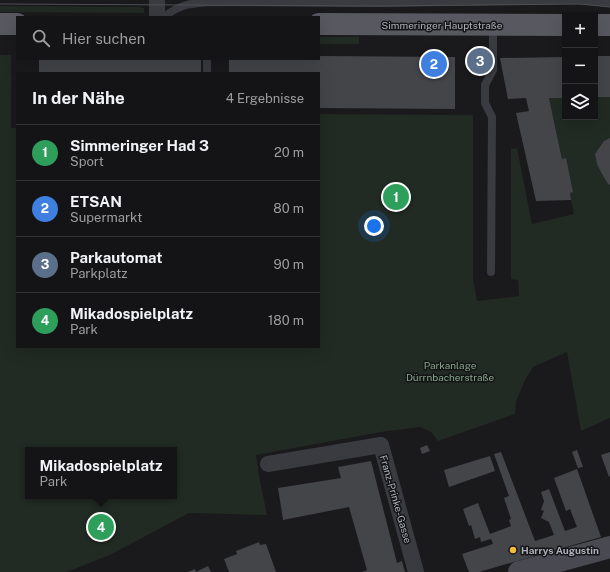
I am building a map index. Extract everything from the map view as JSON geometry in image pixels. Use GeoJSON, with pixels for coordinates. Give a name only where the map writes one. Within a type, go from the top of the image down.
{"type":"FeatureCollection","features":[{"type":"Feature","properties":{"kind":"main road"},"geometry":{"type":"LineString","coordinates":[[0,24],[16,24]]}},
{"type":"Feature","properties":{"kind":"main road","name":"Simmeringer Hauptstraße"},"geometry":{"type":"LineString","coordinates":[[320,24],[562,25]]}},
{"type":"Feature","properties":{"kind":"main road"},"geometry":{"type":"LineString","coordinates":[[598,25],[610,25]]}},
{"type":"Feature","properties":{"kind":"main road"},"geometry":{"type":"LineString","coordinates":[[519,572],[610,546]]}},
{"type":"Feature","properties":{"kind":"street"},"geometry":{"type":"LineString","coordinates":[[157,0],[157,16]]}},
{"type":"Feature","properties":{"kind":"street","name":"Franz-Prinke-Gasse"},"geometry":{"type":"LineString","coordinates":[[268,464],[381,445],[416,572]]}},
{"type":"Feature","properties":{"kind":"lane"},"geometry":{"type":"LineString","coordinates":[[165,16],[173,10],[198,2],[388,3],[574,0],[610,3]]}},
{"type":"Feature","properties":{"kind":"lane"},"geometry":{"type":"LineString","coordinates":[[491,272],[492,117],[486,103],[485,85],[493,70],[493,25]]}},
{"type":"Feature","properties":{"kind":"lane"},"geometry":{"type":"LineString","coordinates":[[206,72],[207,60]]}},
{"type":"Feature","properties":{"kind":"green space"},"geometry":{"type":"Polygon","coordinates":[[[0,6],[141,7],[144,8],[144,13],[0,12],[0,6]]]}},
{"type":"Feature","properties":{"kind":"green space"},"geometry":{"type":"Polygon","coordinates":[[[320,37],[359,37],[359,44],[320,44],[320,37]]]}},
{"type":"Feature","properties":{"kind":"green space","name":"Parkanlage Dürrnbacherstraße"},"geometry":{"type":"Polygon","coordinates":[[[0,55],[11,55],[11,128],[16,128],[16,348],[320,348],[320,114],[473,115],[473,278],[477,301],[519,296],[518,280],[511,279],[511,149],[517,148],[532,224],[574,214],[549,98],[562,98],[562,120],[598,120],[598,97],[610,97],[610,418],[581,431],[567,352],[533,367],[525,380],[516,402],[515,414],[438,441],[431,432],[420,427],[381,432],[256,455],[267,515],[189,513],[112,554],[67,572],[0,572],[0,55]]]}},
{"type":"Feature","properties":{"kind":"building"},"geometry":{"type":"Polygon","coordinates":[[[320,56],[455,57],[455,109],[320,108],[320,72],[229,72],[229,60],[320,60],[320,56]]]}},
{"type":"Feature","properties":{"kind":"building"},"geometry":{"type":"Polygon","coordinates":[[[598,56],[610,56],[610,97],[598,97],[598,56]]]}},
{"type":"Feature","properties":{"kind":"building"},"geometry":{"type":"Polygon","coordinates":[[[562,57],[562,98],[549,98],[562,159],[566,158],[573,192],[570,193],[571,200],[536,201],[516,113],[529,111],[526,98],[508,99],[500,58],[562,57]]]}},
{"type":"Feature","properties":{"kind":"building"},"geometry":{"type":"Polygon","coordinates":[[[39,60],[201,60],[201,72],[39,72],[39,60]]]}},
{"type":"Feature","properties":{"kind":"building"},"geometry":{"type":"Polygon","coordinates":[[[610,138],[610,185],[597,164],[595,154],[604,141],[610,138]]]}},
{"type":"Feature","properties":{"kind":"building"},"geometry":{"type":"Polygon","coordinates":[[[427,445],[430,451],[422,454],[420,448],[427,445]]]}},
{"type":"Feature","properties":{"kind":"building"},"geometry":{"type":"Polygon","coordinates":[[[577,450],[583,467],[578,468],[572,452],[577,450]]]}},
{"type":"Feature","properties":{"kind":"building"},"geometry":{"type":"Polygon","coordinates":[[[501,452],[535,541],[554,535],[549,522],[541,518],[544,511],[541,510],[544,501],[541,492],[549,489],[565,531],[577,527],[570,509],[566,511],[554,478],[577,469],[601,537],[479,572],[469,572],[462,554],[493,544],[491,539],[481,542],[480,537],[475,539],[471,525],[469,526],[463,509],[478,503],[490,534],[511,526],[509,520],[511,519],[504,498],[509,496],[494,454],[501,452]]]}},
{"type":"Feature","properties":{"kind":"building"},"geometry":{"type":"Polygon","coordinates":[[[610,452],[610,476],[609,477],[601,455],[610,452]]]}},
{"type":"Feature","properties":{"kind":"building"},"geometry":{"type":"Polygon","coordinates":[[[490,456],[495,471],[449,487],[444,470],[490,456]]]}},
{"type":"Feature","properties":{"kind":"building"},"geometry":{"type":"Polygon","coordinates":[[[371,461],[397,563],[402,561],[405,572],[362,572],[367,570],[349,507],[283,520],[278,488],[341,478],[338,467],[371,461]]]}},
{"type":"Feature","properties":{"kind":"building"},"geometry":{"type":"Polygon","coordinates":[[[259,542],[260,545],[266,544],[276,572],[229,572],[224,559],[237,554],[236,551],[259,542]]]}},
{"type":"Feature","properties":{"kind":"building"},"geometry":{"type":"Polygon","coordinates":[[[208,566],[211,572],[196,572],[208,566]]]}},
{"type":"Feature","properties":{"kind":"building"},"geometry":{"type":"Polygon","coordinates":[[[195,569],[196,572],[188,572],[195,569]]]}},
{"type":"Feature","properties":{"kind":"tram line"},"geometry":{"type":"LineString","coordinates":[[0,4],[377,6],[580,4],[610,7]]}},
{"type":"Feature","properties":{"kind":"place","name":"Parkautomat"},"geometry":{"type":"Point","coordinates":[480,61]}},
{"type":"Feature","properties":{"kind":"place","name":"ETSAN"},"geometry":{"type":"Point","coordinates":[434,64]}},
{"type":"Feature","properties":{"kind":"place","name":"Simmeringer Had 3"},"geometry":{"type":"Point","coordinates":[396,197]}},
{"type":"Feature","properties":{"kind":"place","name":"Mikadospielplatz"},"geometry":{"type":"Point","coordinates":[101,527]}},
{"type":"Feature","properties":{"kind":"place","name":"Harrys Augustin"},"geometry":{"type":"Point","coordinates":[513,550]}}]}
